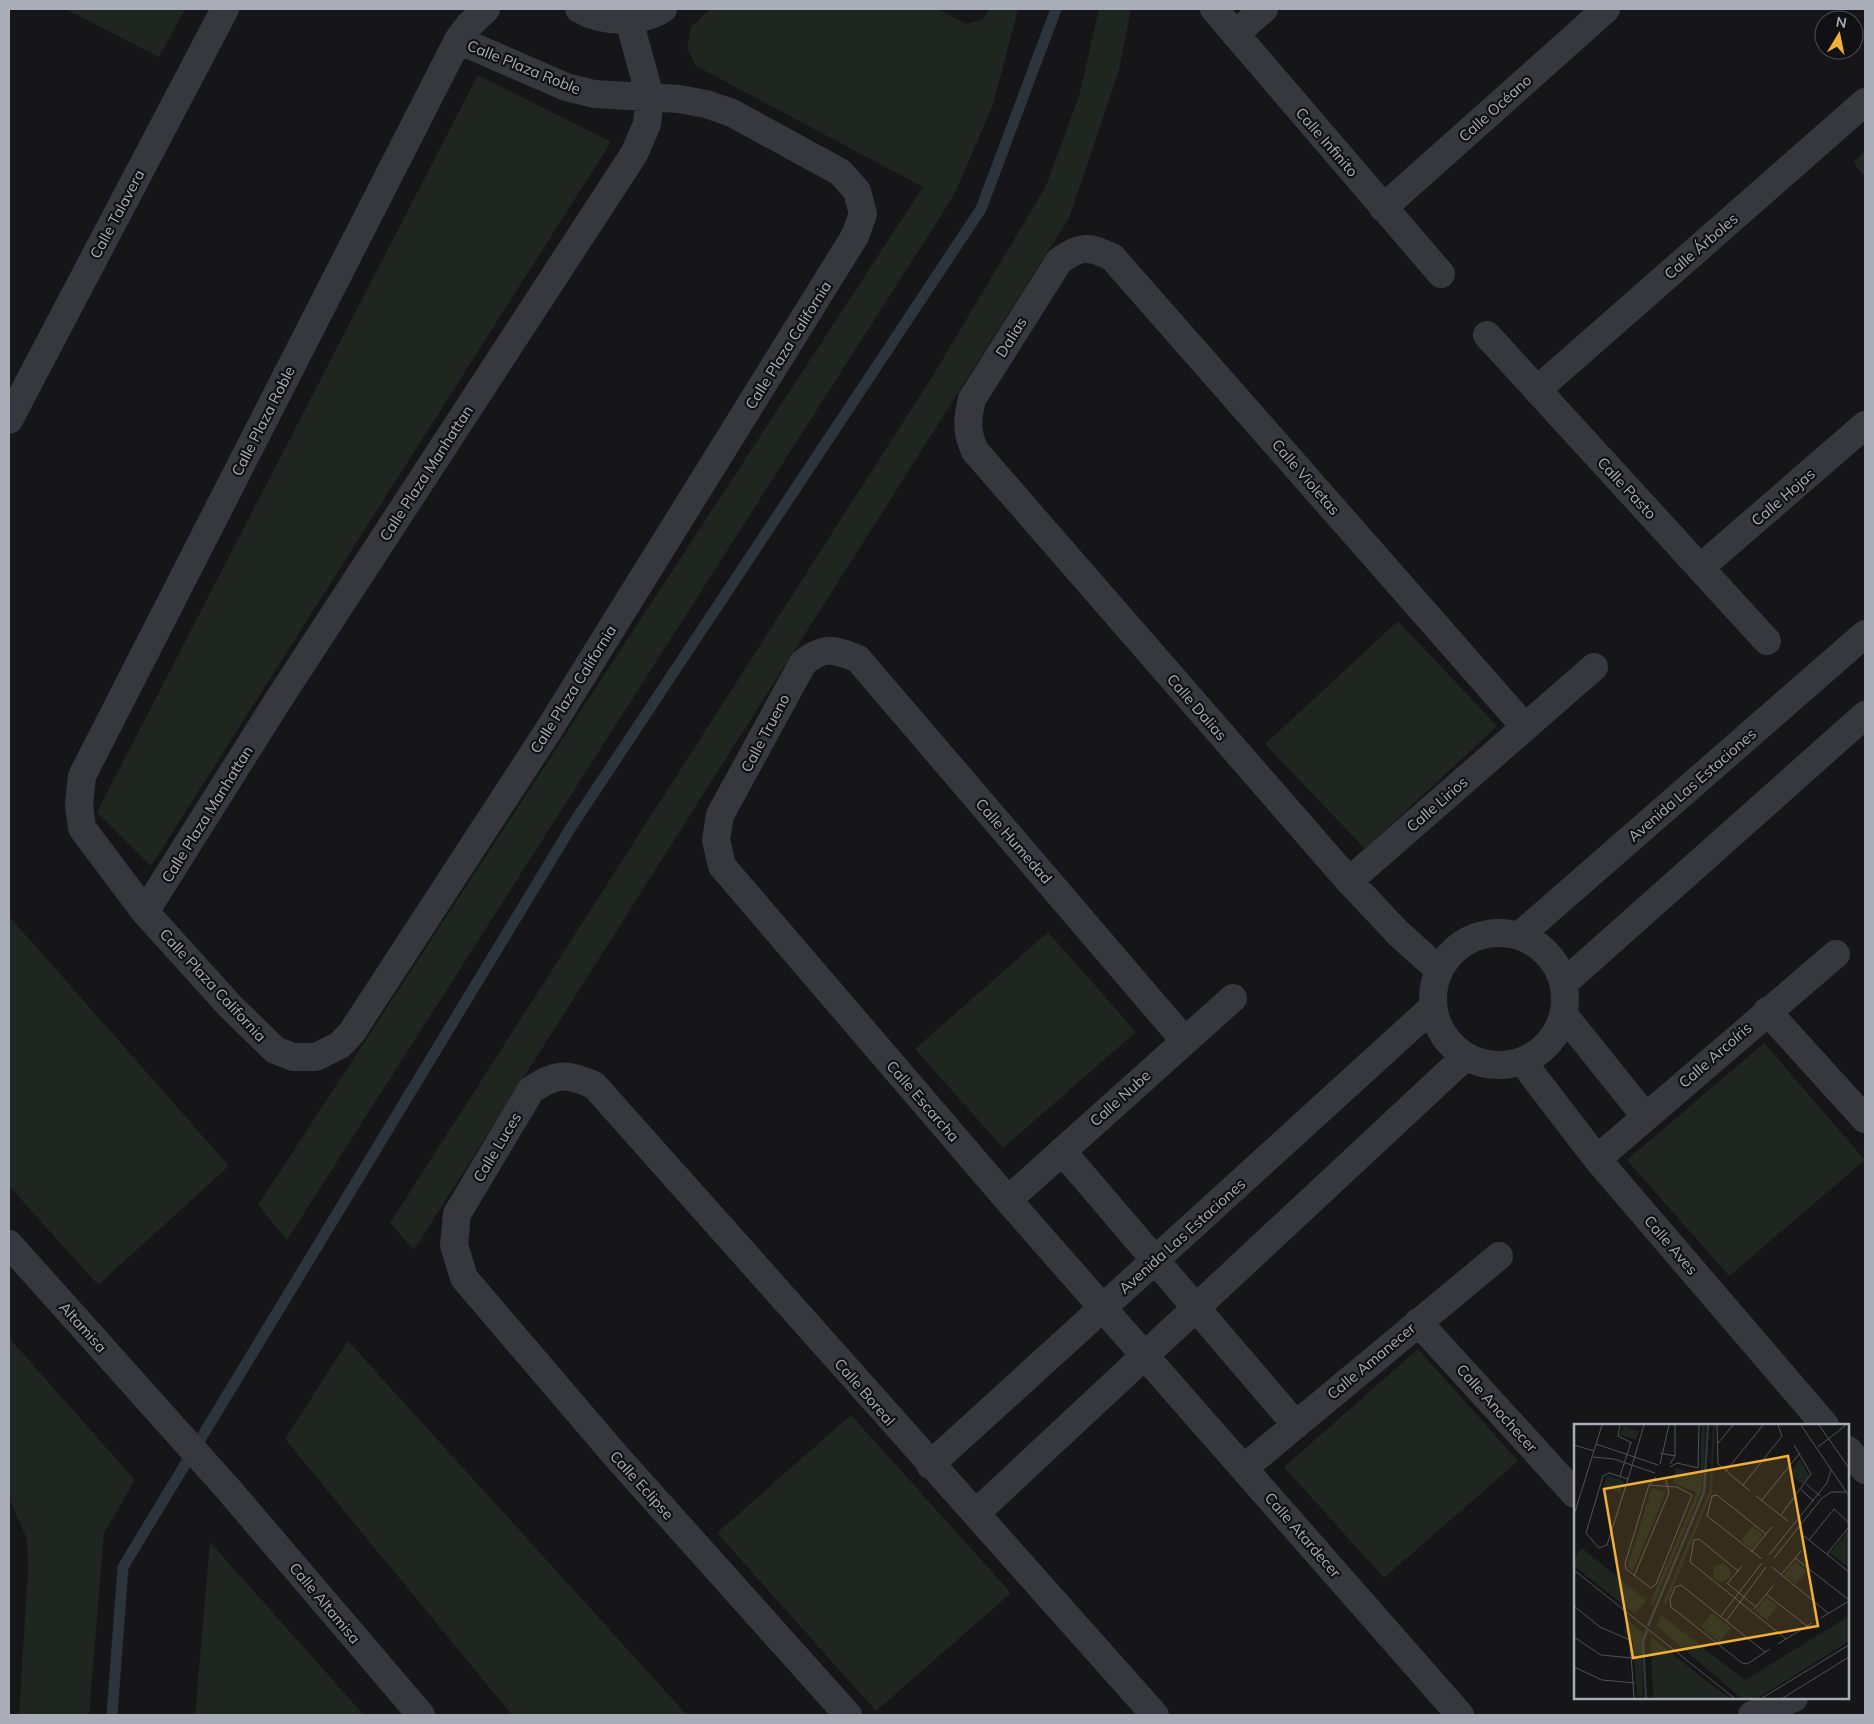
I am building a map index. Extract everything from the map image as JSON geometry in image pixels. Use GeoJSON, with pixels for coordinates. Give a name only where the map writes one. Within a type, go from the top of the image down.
{"type":"FeatureCollection","features":[{"type":"Feature","properties":{"kind":"street","name":"Calle Talavera"},"geometry":{"type":"LineString","coordinates":[[9,420],[225,9]]}},
{"type":"Feature","properties":{"kind":"street","name":"Calle Plaza Roble"},"geometry":{"type":"LineString","coordinates":[[78,805],[82,776],[458,40],[469,25],[486,9]]}},
{"type":"Feature","properties":{"kind":"street"},"geometry":{"type":"LineString","coordinates":[[579,9],[605,18],[629,20],[656,13],[663,9]]}},
{"type":"Feature","properties":{"kind":"street","name":"Calle Infinito"},"geometry":{"type":"LineString","coordinates":[[1214,9],[1441,274]]}},
{"type":"Feature","properties":{"kind":"street"},"geometry":{"type":"LineString","coordinates":[[1235,34],[1264,9]]}},
{"type":"Feature","properties":{"kind":"street","name":"Calle Océano"},"geometry":{"type":"LineString","coordinates":[[1383,208],[1606,9]]}},
{"type":"Feature","properties":{"kind":"street","name":"Calle Plaza Manhattan"},"geometry":{"type":"LineString","coordinates":[[146,912],[287,686],[634,154],[648,124],[650,97],[629,20]]}},
{"type":"Feature","properties":{"kind":"street","name":"Calle Plaza Roble"},"geometry":{"type":"LineString","coordinates":[[458,40],[566,87],[594,94],[650,97]]}},
{"type":"Feature","properties":{"kind":"street","name":"Calle Plaza California"},"geometry":{"type":"LineString","coordinates":[[78,805],[82,828],[146,912],[230,1006],[275,1050],[293,1057],[316,1057],[340,1045],[352,1032],[548,731],[856,236],[863,214],[857,190],[840,172],[732,113],[706,104],[650,97]]}},
{"type":"Feature","properties":{"kind":"street","name":"Calle Árboles"},"geometry":{"type":"LineString","coordinates":[[1537,390],[1865,102]]}},
{"type":"Feature","properties":{"kind":"street","name":"Calle Violetas"},"geometry":{"type":"LineString","coordinates":[[1075,249],[1093,248],[1112,256],[1525,727]]}},
{"type":"Feature","properties":{"kind":"street","name":"Dalias"},"geometry":{"type":"LineString","coordinates":[[968,435],[967,418],[972,399],[1059,261],[1075,249]]}},
{"type":"Feature","properties":{"kind":"street","name":"Calle Pasto"},"geometry":{"type":"LineString","coordinates":[[1487,335],[1767,641]]}},
{"type":"Feature","properties":{"kind":"street","name":"Calle Hojas"},"geometry":{"type":"LineString","coordinates":[[1700,568],[1865,425]]}},
{"type":"Feature","properties":{"kind":"street","name":"Calle Dalias"},"geometry":{"type":"LineString","coordinates":[[968,435],[975,451],[1349,881],[1398,933],[1439,970]]}},
{"type":"Feature","properties":{"kind":"street","name":"Avenida Las Estaciones"},"geometry":{"type":"LineString","coordinates":[[1519,936],[1865,634]]}},
{"type":"Feature","properties":{"kind":"street","name":"Calle Trueno"},"geometry":{"type":"LineString","coordinates":[[716,840],[720,815],[803,663],[818,651],[837,650]]}},
{"type":"Feature","properties":{"kind":"street","name":"Calle Humedad"},"geometry":{"type":"LineString","coordinates":[[837,650],[858,659],[1184,1040]]}},
{"type":"Feature","properties":{"kind":"street","name":"Calle Lirios"},"geometry":{"type":"LineString","coordinates":[[1349,881],[1594,667]]}},
{"type":"Feature","properties":{"kind":"street"},"geometry":{"type":"LineString","coordinates":[[1564,982],[1865,715]]}},
{"type":"Feature","properties":{"kind":"street","name":"Calle Escarcha"},"geometry":{"type":"LineString","coordinates":[[716,840],[722,866],[1008,1200],[1145,1355]]}},
{"type":"Feature","properties":{"kind":"street"},"geometry":{"type":"LineString","coordinates":[[1501,932],[1519,936],[1539,946],[1555,962],[1564,982],[1564,1015],[1556,1035],[1541,1051],[1522,1061],[1503,1065],[1484,1063],[1466,1056],[1450,1043],[1442,1032],[1433,1006],[1435,982],[1439,970],[1450,954],[1464,942],[1482,934],[1501,932]]}},
{"type":"Feature","properties":{"kind":"street","name":"Calle Arcoíris"},"geometry":{"type":"LineString","coordinates":[[1597,1159],[1767,1011],[1836,954]]}},
{"type":"Feature","properties":{"kind":"street","name":"Calle Nube"},"geometry":{"type":"LineString","coordinates":[[1008,1200],[1233,998]]}},
{"type":"Feature","properties":{"kind":"street","name":"Avenida Las Estaciones"},"geometry":{"type":"LineString","coordinates":[[930,1465],[1433,1006]]}},
{"type":"Feature","properties":{"kind":"street"},"geometry":{"type":"LineString","coordinates":[[1767,1011],[1865,1120]]}},
{"type":"Feature","properties":{"kind":"street"},"geometry":{"type":"LineString","coordinates":[[1564,1015],[1645,1116]]}},
{"type":"Feature","properties":{"kind":"street"},"geometry":{"type":"LineString","coordinates":[[976,1513],[1466,1056]]}},
{"type":"Feature","properties":{"kind":"street","name":"Calle Aves"},"geometry":{"type":"LineString","coordinates":[[1522,1061],[1597,1159],[1824,1424]]}},
{"type":"Feature","properties":{"kind":"street","name":"Calle Luces"},"geometry":{"type":"LineString","coordinates":[[454,1245],[457,1214],[531,1090],[550,1078],[570,1076]]}},
{"type":"Feature","properties":{"kind":"street","name":"Calle Boreal"},"geometry":{"type":"LineString","coordinates":[[570,1076],[594,1085],[930,1465],[976,1513],[1155,1715]]}},
{"type":"Feature","properties":{"kind":"street"},"geometry":{"type":"LineString","coordinates":[[1062,1150],[1296,1425]]}},
{"type":"Feature","properties":{"kind":"street","name":"Altamisa"},"geometry":{"type":"LineString","coordinates":[[9,1244],[229,1490]]}},
{"type":"Feature","properties":{"kind":"street","name":"Calle Eclipse"},"geometry":{"type":"LineString","coordinates":[[454,1245],[464,1278],[616,1456],[848,1715]]}},
{"type":"Feature","properties":{"kind":"street","name":"Calle Amanecer"},"geometry":{"type":"LineString","coordinates":[[1244,1468],[1499,1256]]}},
{"type":"Feature","properties":{"kind":"street","name":"Calle Anochecer"},"geometry":{"type":"LineString","coordinates":[[1418,1322],[1574,1493]]}},
{"type":"Feature","properties":{"kind":"street","name":"Calle Atardecer"},"geometry":{"type":"LineString","coordinates":[[1145,1355],[1460,1715]]}},
{"type":"Feature","properties":{"kind":"street"},"geometry":{"type":"LineString","coordinates":[[1849,1451],[1865,1470]]}},
{"type":"Feature","properties":{"kind":"street","name":"Calle Altamisa"},"geometry":{"type":"LineString","coordinates":[[229,1490],[421,1715]]}},
{"type":"Feature","properties":{"kind":"street"},"geometry":{"type":"LineString","coordinates":[[1758,1708],[1790,1699]]}},
{"type":"Feature","properties":{"kind":"shaded area"},"geometry":{"type":"Polygon","coordinates":[[[65,9],[185,9],[159,57],[65,9]]]}},
{"type":"Feature","properties":{"kind":"shaded area"},"geometry":{"type":"Polygon","coordinates":[[[710,9],[938,9],[966,24],[982,20],[989,9],[1018,9],[993,105],[954,195],[287,1240],[258,1205],[923,187],[696,66],[687,48],[691,27],[710,9]]]}},
{"type":"Feature","properties":{"kind":"shaded area"},"geometry":{"type":"Polygon","coordinates":[[[1099,9],[1131,9],[1119,70],[1069,218],[414,1250],[390,1223],[932,377],[1046,186],[1079,96],[1099,9]]]}},
{"type":"Feature","properties":{"kind":"shaded area"},"geometry":{"type":"Polygon","coordinates":[[[478,75],[611,142],[151,866],[97,812],[478,75]]]}},
{"type":"Feature","properties":{"kind":"shaded area"},"geometry":{"type":"Polygon","coordinates":[[[1865,151],[1865,177],[1853,162],[1865,151]]]}},
{"type":"Feature","properties":{"kind":"shaded area"},"geometry":{"type":"Polygon","coordinates":[[[1398,621],[1497,726],[1365,849],[1265,744],[1398,621]]]}},
{"type":"Feature","properties":{"kind":"shaded area"},"geometry":{"type":"Polygon","coordinates":[[[9,916],[229,1166],[98,1285],[9,1186],[9,916]]]}},
{"type":"Feature","properties":{"kind":"shaded area"},"geometry":{"type":"Polygon","coordinates":[[[1048,932],[1136,1032],[1003,1148],[915,1049],[1048,932]]]}},
{"type":"Feature","properties":{"kind":"shaded area"},"geometry":{"type":"Polygon","coordinates":[[[1764,1043],[1865,1160],[1729,1276],[1627,1160],[1764,1043]]]}},
{"type":"Feature","properties":{"kind":"shaded area"},"geometry":{"type":"Polygon","coordinates":[[[10,1339],[135,1480],[104,1533],[89,1715],[19,1715],[28,1570],[27,1539],[9,1498],[10,1339]]]}},
{"type":"Feature","properties":{"kind":"shaded area"},"geometry":{"type":"Polygon","coordinates":[[[348,1341],[687,1715],[512,1715],[285,1439],[348,1341]]]}},
{"type":"Feature","properties":{"kind":"shaded area"},"geometry":{"type":"Polygon","coordinates":[[[1418,1349],[1518,1461],[1384,1578],[1284,1467],[1418,1349]]]}},
{"type":"Feature","properties":{"kind":"shaded area"},"geometry":{"type":"Polygon","coordinates":[[[851,1415],[1011,1593],[876,1711],[717,1533],[851,1415]]]}},
{"type":"Feature","properties":{"kind":"shaded area"},"geometry":{"type":"Polygon","coordinates":[[[210,1542],[364,1715],[195,1715],[210,1542]]]}},
{"type":"Feature","properties":{"kind":"waterway"},"geometry":{"type":"LineString","coordinates":[[112,1715],[123,1567],[573,824],[981,209],[1056,9]]}}]}
